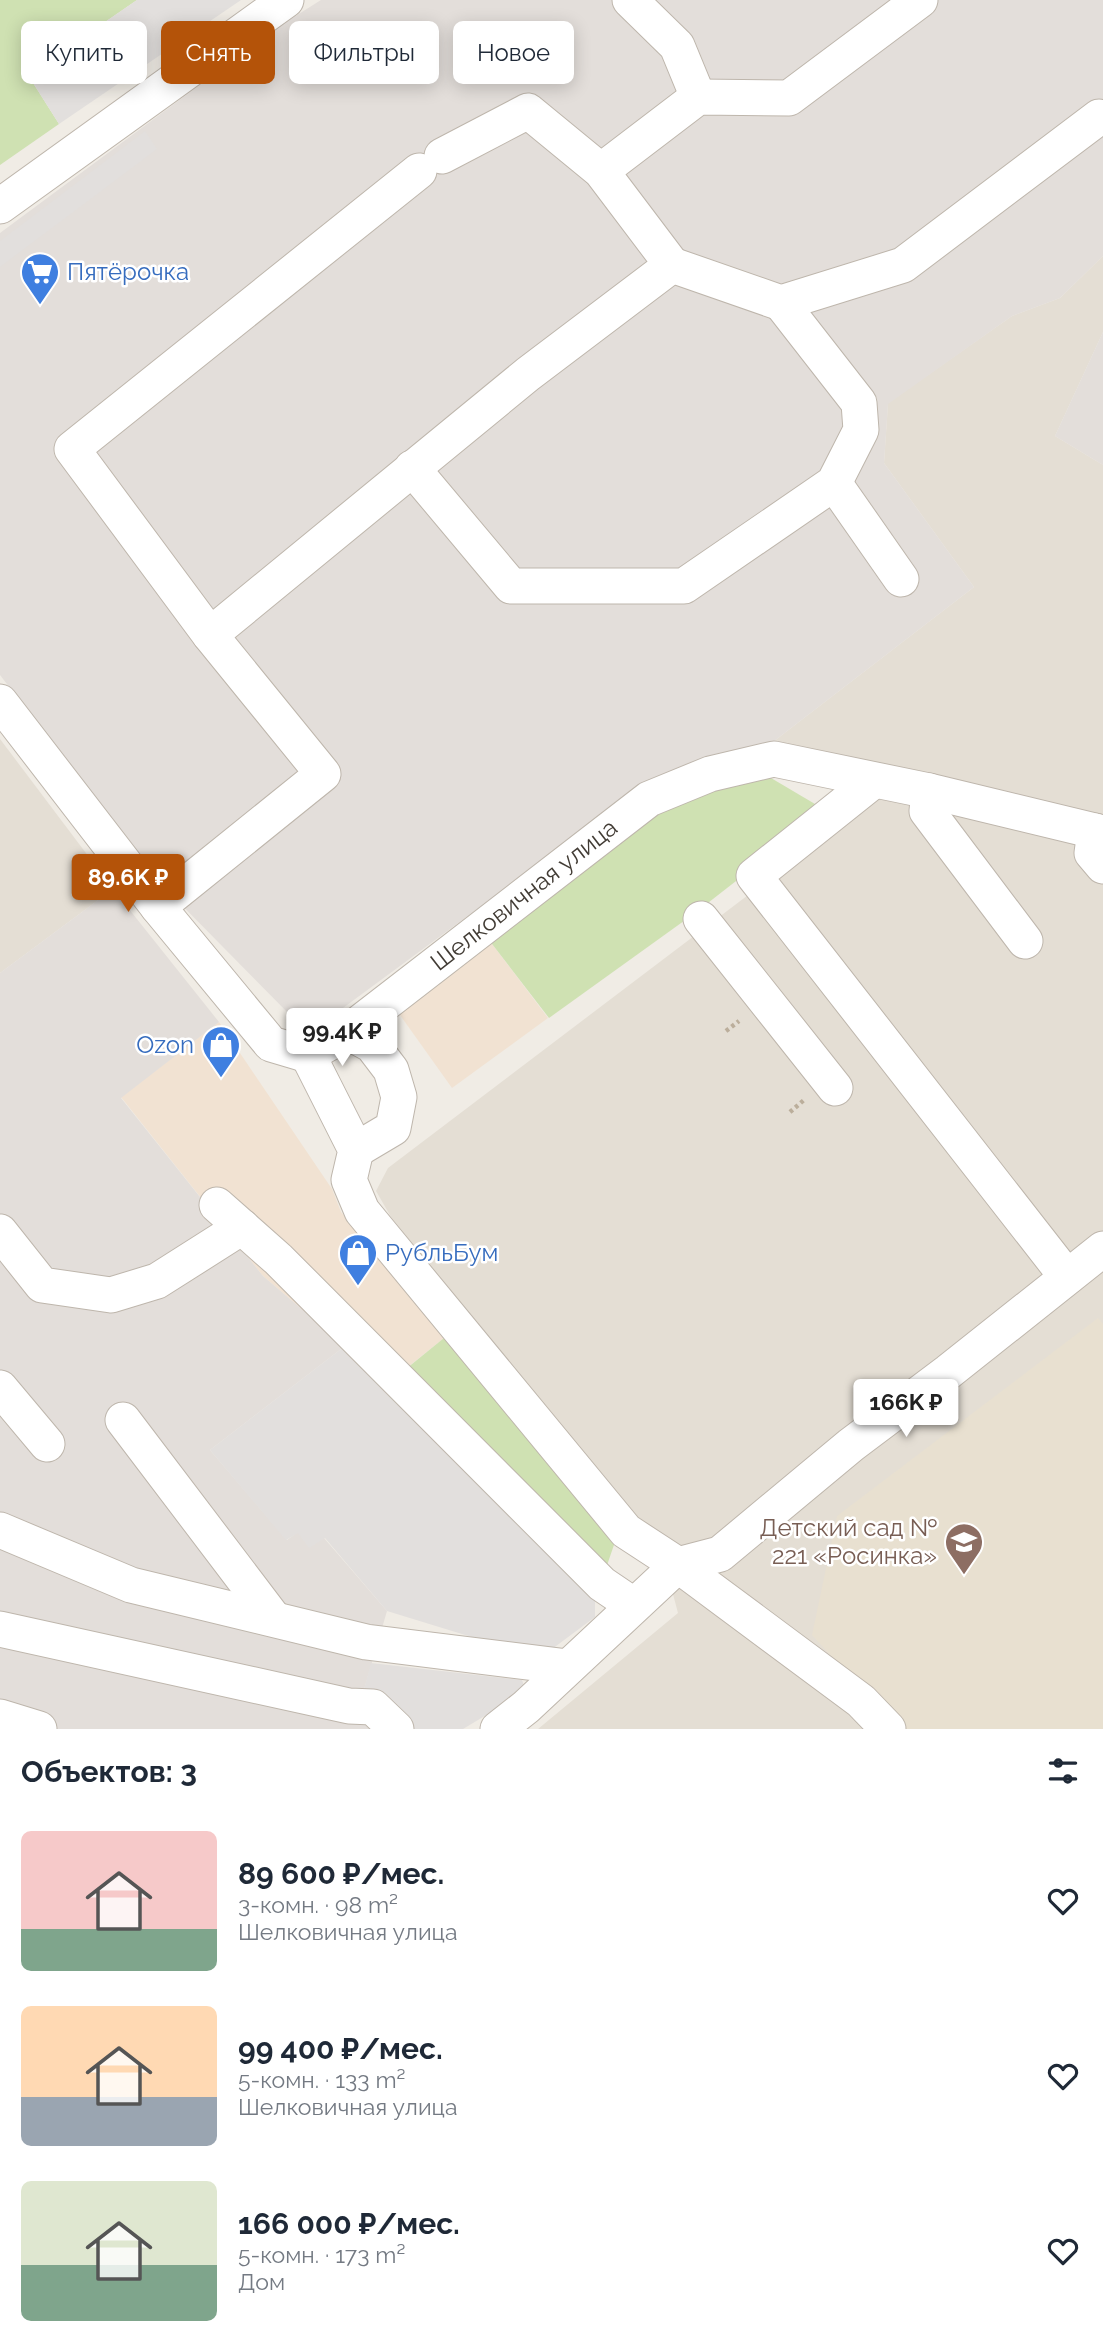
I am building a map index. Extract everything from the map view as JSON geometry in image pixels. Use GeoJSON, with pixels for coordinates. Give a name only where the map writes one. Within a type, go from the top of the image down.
{"type":"FeatureCollection","features":[{"type":"Feature","properties":{"kind":"street"},"geometry":{"type":"LineString","coordinates":[[0,206],[286,0]]}},
{"type":"Feature","properties":{"kind":"street"},"geometry":{"type":"LineString","coordinates":[[630,0],[677,46],[698,97]]}},
{"type":"Feature","properties":{"kind":"street"},"geometry":{"type":"LineString","coordinates":[[601,171],[698,97],[789,98],[920,0]]}},
{"type":"Feature","properties":{"kind":"street"},"geometry":{"type":"LineString","coordinates":[[158,907],[323,774],[210,635],[72,449],[431,164],[528,111],[601,171],[672,265],[781,303],[859,403],[861,430],[834,483],[684,586],[511,586],[412,468]]}},
{"type":"Feature","properties":{"kind":"street"},"geometry":{"type":"LineString","coordinates":[[781,303],[903,265],[1099,117]]}},
{"type":"Feature","properties":{"kind":"street"},"geometry":{"type":"LineString","coordinates":[[210,635],[528,374],[672,265]]}},
{"type":"Feature","properties":{"kind":"street"},"geometry":{"type":"LineString","coordinates":[[834,483],[901,579]]}},
{"type":"Feature","properties":{"kind":"street"},"geometry":{"type":"LineString","coordinates":[[0,702],[158,907],[271,1044],[308,1055],[356,1150],[349,1180],[362,1211],[626,1531],[678,1565],[861,1701],[888,1729]]}},
{"type":"Feature","properties":{"kind":"street","name":"Шелковичная улица"},"geometry":{"type":"LineString","coordinates":[[308,1055],[348,1032],[649,799],[710,774],[774,760],[929,790],[1099,832],[1092,853],[1103,866]]}},
{"type":"Feature","properties":{"kind":"street"},"geometry":{"type":"LineString","coordinates":[[873,781],[754,876],[1067,1277]]}},
{"type":"Feature","properties":{"kind":"street"},"geometry":{"type":"LineString","coordinates":[[929,790],[927,811],[1025,941]]}},
{"type":"Feature","properties":{"kind":"street"},"geometry":{"type":"LineString","coordinates":[[701,919],[835,1088]]}},
{"type":"Feature","properties":{"kind":"street"},"geometry":{"type":"LineString","coordinates":[[348,1032],[372,1045],[391,1070],[399,1097],[393,1128],[356,1150]]}},
{"type":"Feature","properties":{"kind":"street"},"geometry":{"type":"LineString","coordinates":[[0,1232],[42,1285],[111,1295],[156,1281],[230,1216],[278,1259],[602,1584],[633,1605]]}},
{"type":"Feature","properties":{"kind":"street"},"geometry":{"type":"LineString","coordinates":[[498,1729],[526,1707],[678,1565],[720,1554],[851,1445],[1103,1249]]}},
{"type":"Feature","properties":{"kind":"street"},"geometry":{"type":"LineString","coordinates":[[0,1388],[47,1444]]}},
{"type":"Feature","properties":{"kind":"street"},"geometry":{"type":"LineString","coordinates":[[123,1420],[274,1619]]}},
{"type":"Feature","properties":{"kind":"street"},"geometry":{"type":"LineString","coordinates":[[0,1530],[131,1585],[366,1642],[568,1667]]}},
{"type":"Feature","properties":{"kind":"street"},"geometry":{"type":"LineString","coordinates":[[0,1629],[349,1706],[373,1707],[396,1729]]}},
{"type":"Feature","properties":{"kind":"street"},"geometry":{"type":"LineString","coordinates":[[0,1717],[39,1729]]}},
{"type":"Feature","properties":{"kind":"shaded area"},"geometry":{"type":"Polygon","coordinates":[[[137,0],[241,0],[210,21],[161,21],[161,55],[147,64],[147,21],[106,21],[137,0]]]}},
{"type":"Feature","properties":{"kind":"shaded area"},"geometry":{"type":"Polygon","coordinates":[[[321,0],[1103,0],[1103,256],[1060,298],[1012,316],[888,404],[884,463],[974,587],[769,745],[637,791],[324,1022],[308,1025],[292,1017],[157,880],[0,675],[0,233],[201,84],[275,84],[275,29],[321,0]]]}},
{"type":"Feature","properties":{"kind":"shaded area"},"geometry":{"type":"Polygon","coordinates":[[[34,84],[118,84],[59,124],[34,84]]]}},
{"type":"Feature","properties":{"kind":"shaded area"},"geometry":{"type":"Polygon","coordinates":[[[145,131],[157,149],[0,267],[0,241],[145,131]]]}},
{"type":"Feature","properties":{"kind":"shaded area"},"geometry":{"type":"Polygon","coordinates":[[[1103,256],[1103,332],[1055,436],[1103,465],[1103,816],[769,745],[974,587],[884,463],[888,403],[1012,316],[1060,298],[1103,256]]]}},
{"type":"Feature","properties":{"kind":"shaded area"},"geometry":{"type":"Polygon","coordinates":[[[1103,332],[1103,465],[1055,436],[1103,332]]]}},
{"type":"Feature","properties":{"kind":"shaded area"},"geometry":{"type":"Polygon","coordinates":[[[0,739],[113,889],[0,973],[0,739]]]}},
{"type":"Feature","properties":{"kind":"shaded area"},"geometry":{"type":"Polygon","coordinates":[[[890,796],[1103,845],[1103,1729],[538,1729],[678,1613],[661,1549],[391,1217],[376,1191],[388,1168],[872,801],[890,796]]]}},
{"type":"Feature","properties":{"kind":"shaded area"},"geometry":{"type":"Polygon","coordinates":[[[113,889],[219,1022],[121,1098],[263,1276],[345,1346],[210,1450],[287,1540],[298,1532],[324,1538],[387,1611],[363,1693],[395,1729],[0,1729],[0,973],[113,889]]]}},
{"type":"Feature","properties":{"kind":"shaded area"},"geometry":{"type":"Polygon","coordinates":[[[489,940],[548,1018],[452,1088],[395,1008],[489,940]]]}},
{"type":"Feature","properties":{"kind":"shaded area"},"geometry":{"type":"Polygon","coordinates":[[[219,1022],[332,1189],[341,1212],[444,1338],[384,1386],[345,1346],[263,1276],[121,1097],[219,1022]]]}},
{"type":"Feature","properties":{"kind":"shaded area","name":"Детский сад № 221 «Росинка»"},"geometry":{"type":"Polygon","coordinates":[[[1098,1318],[1103,1324],[1103,1729],[898,1729],[812,1635],[837,1516],[1098,1318]]]}},
{"type":"Feature","properties":{"kind":"shaded area"},"geometry":{"type":"Polygon","coordinates":[[[345,1346],[595,1592],[595,1617],[548,1652],[527,1654],[387,1611],[325,1538],[309,1548],[298,1533],[286,1540],[210,1450],[345,1346]]]}},
{"type":"Feature","properties":{"kind":"shaded area"},"geometry":{"type":"Polygon","coordinates":[[[371,1663],[522,1680],[526,1691],[463,1729],[395,1729],[363,1693],[371,1663]]]}},
{"type":"Feature","properties":{"kind":"green space"},"geometry":{"type":"Polygon","coordinates":[[[0,0],[137,0],[106,21],[21,21],[21,84],[34,84],[59,124],[0,165],[0,0]]]}},
{"type":"Feature","properties":{"kind":"green space"},"geometry":{"type":"Polygon","coordinates":[[[771,778],[815,804],[817,818],[695,913],[549,1018],[489,940],[667,808],[715,789],[771,778]]]}},
{"type":"Feature","properties":{"kind":"green space"},"geometry":{"type":"Polygon","coordinates":[[[444,1338],[615,1542],[605,1571],[401,1373],[444,1338]]]}},
{"type":"Feature","properties":{"kind":"place","name":"Пятёрочка"},"geometry":{"type":"Point","coordinates":[40,306]}},
{"type":"Feature","properties":{"kind":"place","name":"Ozon"},"geometry":{"type":"Point","coordinates":[221,1079]}},
{"type":"Feature","properties":{"kind":"place","name":"РубльБум"},"geometry":{"type":"Point","coordinates":[358,1287]}},
{"type":"Feature","properties":{"kind":"place","name":"Детский сад № 221 «Росинка»"},"geometry":{"type":"Point","coordinates":[964,1576]}}]}
